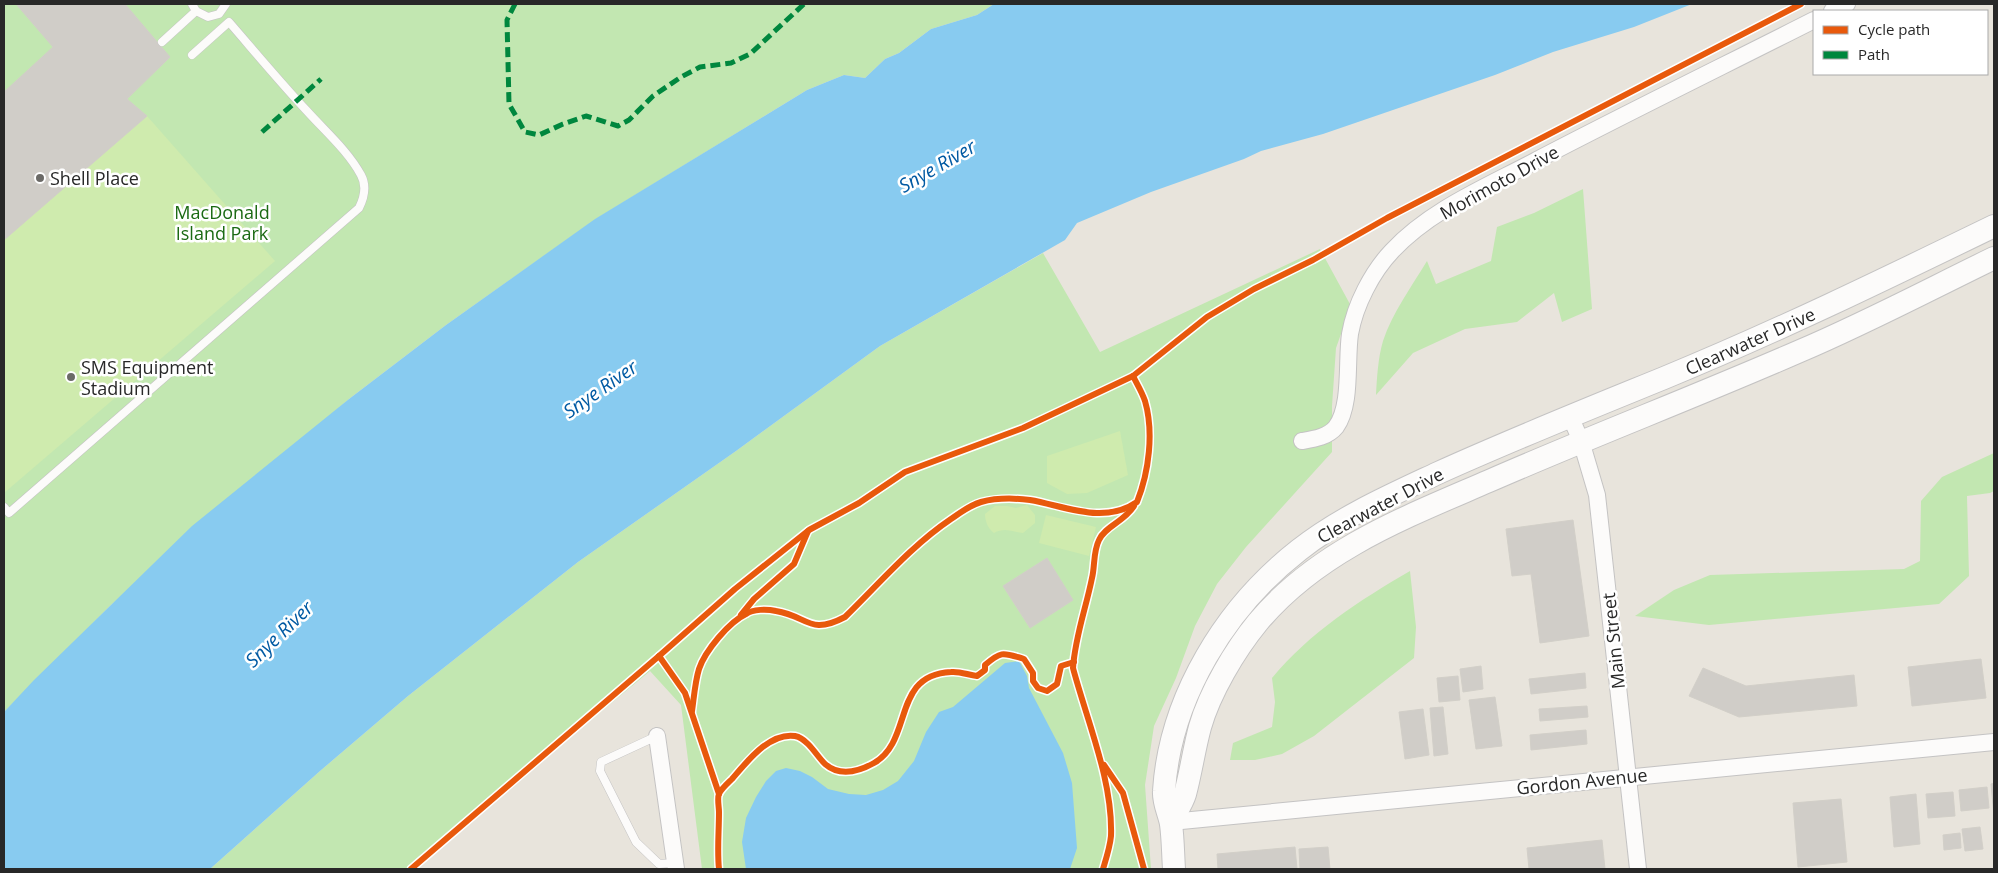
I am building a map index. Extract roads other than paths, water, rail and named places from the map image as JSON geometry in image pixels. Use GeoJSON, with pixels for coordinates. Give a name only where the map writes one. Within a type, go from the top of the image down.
{"type":"FeatureCollection","features":[{"type":"Feature","properties":{"kind":"main road","name":"Clearwater Drive"},"geometry":{"type":"LineString","coordinates":[[1171,822],[1163,795],[1166,768],[1174,731],[1198,672],[1229,622],[1273,574],[1300,549],[1353,515],[1454,466],[1746,344],[1994,226]]}},
{"type":"Feature","properties":{"kind":"main road","name":"Clearwater Drive"},"geometry":{"type":"LineString","coordinates":[[1171,822],[1184,796],[1200,726],[1229,665],[1258,622],[1277,602],[1313,571],[1357,542],[1435,505],[1581,440],[1801,351],[1994,258]]}},
{"type":"Feature","properties":{"kind":"main road"},"geometry":{"type":"LineString","coordinates":[[1171,822],[1174,869]]}},
{"type":"Feature","properties":{"kind":"street"},"geometry":{"type":"LineString","coordinates":[[1834,10],[1847,4]]}},
{"type":"Feature","properties":{"kind":"street","name":"Morimoto Drive"},"geometry":{"type":"LineString","coordinates":[[1302,441],[1321,437],[1336,427],[1344,406],[1350,333],[1363,296],[1373,275],[1391,251],[1413,232],[1453,204],[1813,21]]}},
{"type":"Feature","properties":{"kind":"street","name":"Main Street"},"geometry":{"type":"LineString","coordinates":[[1570,416],[1581,440],[1597,495],[1638,869]]}},
{"type":"Feature","properties":{"kind":"street"},"geometry":{"type":"LineString","coordinates":[[657,736],[676,866]]}},
{"type":"Feature","properties":{"kind":"street","name":"Gordon Avenue"},"geometry":{"type":"LineString","coordinates":[[1171,822],[1628,776],[1994,742]]}},
{"type":"Feature","properties":{"kind":"lane"},"geometry":{"type":"LineString","coordinates":[[162,42],[194,7],[208,17],[214,17],[221,12],[226,4]]}},
{"type":"Feature","properties":{"kind":"lane"},"geometry":{"type":"LineString","coordinates":[[4,507],[9,512],[359,208],[363,200],[365,188],[362,176],[349,158],[221,12]]}},
{"type":"Feature","properties":{"kind":"lane"},"geometry":{"type":"LineString","coordinates":[[192,55],[229,22]]}},
{"type":"Feature","properties":{"kind":"lane"},"geometry":{"type":"LineString","coordinates":[[657,736],[601,762],[600,771],[636,842],[659,864],[676,866]]}},
{"type":"Feature","properties":{"kind":"water","name":"Snye River"},"geometry":{"type":"Polygon","coordinates":[[[994,4],[1692,4],[1634,27],[1553,52],[1495,75],[1323,134],[1261,151],[1244,159],[1151,192],[1077,223],[1065,240],[880,346],[736,451],[578,562],[408,696],[210,869],[4,869],[4,712],[34,680],[192,526],[349,399],[446,325],[595,219],[807,90],[844,75],[865,78],[885,59],[899,53],[931,29],[977,15],[994,4]]]}},
{"type":"Feature","properties":{"kind":"water"},"geometry":{"type":"Polygon","coordinates":[[[1019,661],[1027,676],[1029,688],[1063,753],[1072,783],[1077,848],[1070,869],[746,869],[742,842],[746,818],[766,781],[776,771],[786,768],[800,771],[828,789],[849,794],[866,795],[883,790],[898,781],[914,761],[926,732],[939,712],[953,707],[1005,663],[1019,661]]]}},
{"type":"Feature","properties":{"kind":"place","name":"Shell Place"},"geometry":{"type":"Point","coordinates":[40,178]}},
{"type":"Feature","properties":{"kind":"place","name":"SMS Equipment Stadium"},"geometry":{"type":"Point","coordinates":[71,377]}},
{"type":"Feature","properties":{"kind":"park label","name":"MacDonald Island Park"},"geometry":{"type":"Point","coordinates":[222,222]}}]}
